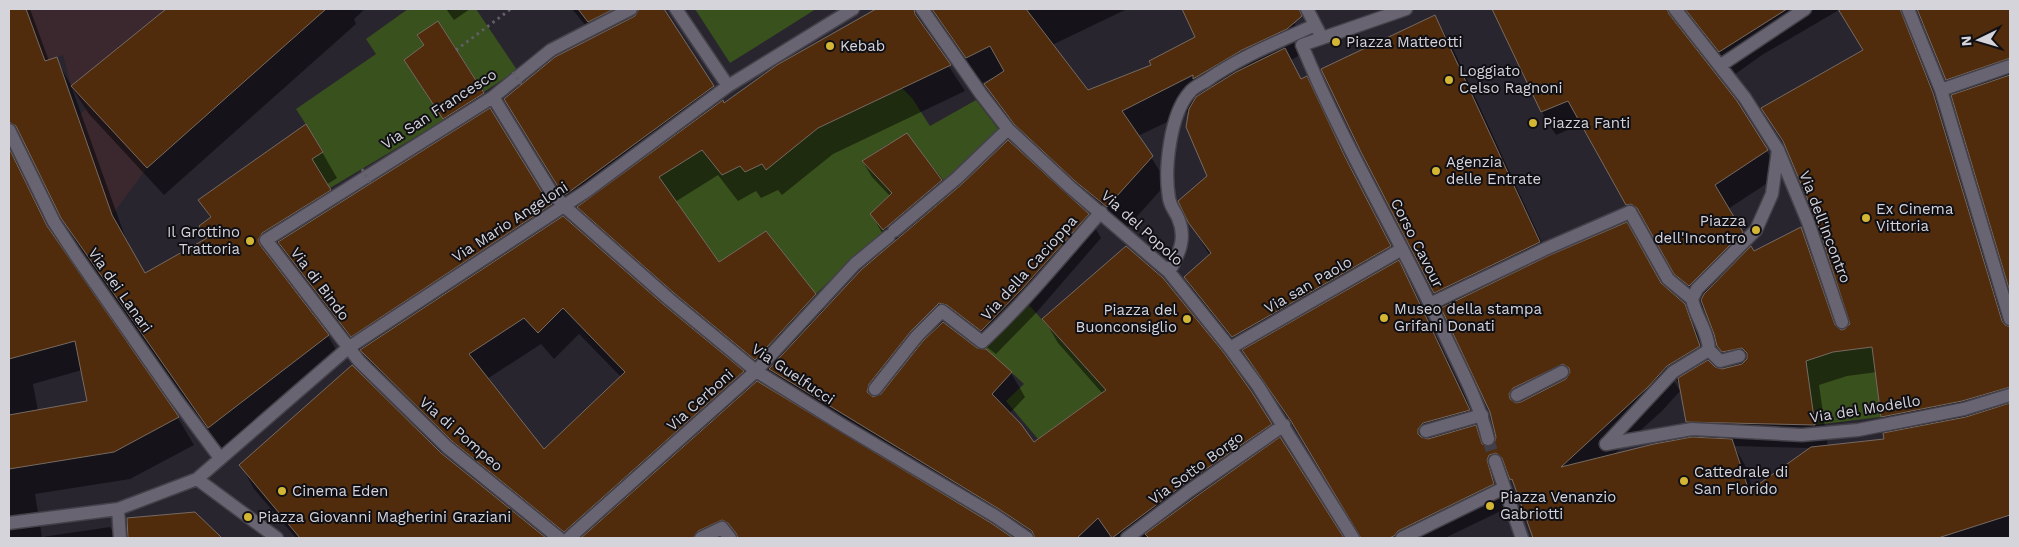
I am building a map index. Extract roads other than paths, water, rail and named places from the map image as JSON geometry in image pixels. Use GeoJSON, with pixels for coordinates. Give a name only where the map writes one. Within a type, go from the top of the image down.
{"type":"FeatureCollection","features":[{"type":"Feature","properties":{"kind":"street","name":"Via San Francesco"},"geometry":{"type":"LineString","coordinates":[[266,240],[493,96],[551,50],[631,9]]}},
{"type":"Feature","properties":{"kind":"street"},"geometry":{"type":"LineString","coordinates":[[676,9],[728,86]]}},
{"type":"Feature","properties":{"kind":"street","name":"Via Mario Angeloni"},"geometry":{"type":"LineString","coordinates":[[197,479],[348,348],[594,186],[728,86],[853,9]]}},
{"type":"Feature","properties":{"kind":"street","name":"Via del Popolo"},"geometry":{"type":"LineString","coordinates":[[922,9],[981,94],[1008,129],[1070,187],[1169,272],[1230,348],[1284,425],[1353,538]]}},
{"type":"Feature","properties":{"kind":"street"},"geometry":{"type":"LineString","coordinates":[[1308,9],[1321,37],[1406,9]]}},
{"type":"Feature","properties":{"kind":"street","name":"Via dell'Incontro"},"geometry":{"type":"LineString","coordinates":[[1675,9],[1745,98],[1777,148],[1808,222],[1842,322]]}},
{"type":"Feature","properties":{"kind":"street"},"geometry":{"type":"LineString","coordinates":[[1720,65],[1805,9]]}},
{"type":"Feature","properties":{"kind":"street"},"geometry":{"type":"LineString","coordinates":[[1908,9],[1941,90],[2010,319]]}},
{"type":"Feature","properties":{"kind":"street"},"geometry":{"type":"LineString","coordinates":[[1169,272],[1178,256],[1183,239],[1178,218],[1170,205],[1167,188],[1167,157],[1176,117],[1190,92],[1228,66],[1315,25]]}},
{"type":"Feature","properties":{"kind":"street","name":"Corso Cavour"},"geometry":{"type":"LineString","coordinates":[[1321,37],[1302,44],[1310,65],[1484,412],[1488,439]]}},
{"type":"Feature","properties":{"kind":"street"},"geometry":{"type":"LineString","coordinates":[[1941,90],[2010,66]]}},
{"type":"Feature","properties":{"kind":"street","name":"Via Guelfucci"},"geometry":{"type":"LineString","coordinates":[[493,96],[550,190],[564,206],[675,304],[756,371],[995,516],[1027,538]]}},
{"type":"Feature","properties":{"kind":"street","name":"Via Cerboni"},"geometry":{"type":"LineString","coordinates":[[569,538],[660,459],[690,428],[756,371],[855,264],[957,178],[1008,129]]}},
{"type":"Feature","properties":{"kind":"street","name":"Via dei Lanari"},"geometry":{"type":"LineString","coordinates":[[9,130],[54,222],[176,399],[220,458]]}},
{"type":"Feature","properties":{"kind":"street"},"geometry":{"type":"LineString","coordinates":[[1739,356],[1720,361],[1709,350],[1708,339],[1695,314],[1692,299],[1697,289],[1756,230],[1772,194],[1777,148]]}},
{"type":"Feature","properties":{"kind":"street","name":"Via della Cacioppa"},"geometry":{"type":"LineString","coordinates":[[875,389],[917,336],[942,311],[982,342],[1062,260],[1101,212]]}},
{"type":"Feature","properties":{"kind":"street"},"geometry":{"type":"LineString","coordinates":[[1430,304],[1545,249],[1630,212],[1668,279],[1692,299]]}},
{"type":"Feature","properties":{"kind":"street","name":"Via di Bindo"},"geometry":{"type":"LineString","coordinates":[[266,240],[348,348]]}},
{"type":"Feature","properties":{"kind":"street","name":"Via san Paolo"},"geometry":{"type":"LineString","coordinates":[[1230,348],[1402,249]]}},
{"type":"Feature","properties":{"kind":"street","name":"Via di Pompeo"},"geometry":{"type":"LineString","coordinates":[[348,348],[447,447],[559,538]]}},
{"type":"Feature","properties":{"kind":"street","name":"Via del Modello"},"geometry":{"type":"LineString","coordinates":[[1709,350],[1674,372],[1606,444],[1692,429],[1802,435],[1840,432],[1964,409],[2010,395]]}},
{"type":"Feature","properties":{"kind":"street"},"geometry":{"type":"LineString","coordinates":[[1517,395],[1562,372]]}},
{"type":"Feature","properties":{"kind":"street"},"geometry":{"type":"LineString","coordinates":[[1426,431],[1484,412]]}},
{"type":"Feature","properties":{"kind":"street","name":"Via Sotto Borgo"},"geometry":{"type":"LineString","coordinates":[[1127,538],[1189,491],[1284,425]]}},
{"type":"Feature","properties":{"kind":"street"},"geometry":{"type":"LineString","coordinates":[[1495,461],[1509,490],[1522,538]]}},
{"type":"Feature","properties":{"kind":"street"},"geometry":{"type":"LineString","coordinates":[[9,523],[118,509],[197,479],[277,538]]}},
{"type":"Feature","properties":{"kind":"street"},"geometry":{"type":"LineString","coordinates":[[1402,538],[1509,490]]}},
{"type":"Feature","properties":{"kind":"street"},"geometry":{"type":"LineString","coordinates":[[118,509],[120,538]]}},
{"type":"Feature","properties":{"kind":"street"},"geometry":{"type":"LineString","coordinates":[[701,538],[722,528],[730,538]]}},
{"type":"Feature","properties":{"kind":"tunnel"},"geometry":{"type":"LineString","coordinates":[[1488,439],[1495,461]]}},
{"type":"Feature","properties":{"kind":"place","name":"Piazza Matteotti"},"geometry":{"type":"Point","coordinates":[1336,42]}},
{"type":"Feature","properties":{"kind":"place","name":"Kebab"},"geometry":{"type":"Point","coordinates":[830,46]}},
{"type":"Feature","properties":{"kind":"place","name":"Loggiato Celso Ragnoni"},"geometry":{"type":"Point","coordinates":[1449,80]}},
{"type":"Feature","properties":{"kind":"place","name":"Piazza Fanti"},"geometry":{"type":"Point","coordinates":[1533,123]}},
{"type":"Feature","properties":{"kind":"place","name":"Agenzia delle Entrate"},"geometry":{"type":"Point","coordinates":[1436,171]}},
{"type":"Feature","properties":{"kind":"place","name":"Ex Cinema Vittoria"},"geometry":{"type":"Point","coordinates":[1866,218]}},
{"type":"Feature","properties":{"kind":"place","name":"Piazza dell'Incontro"},"geometry":{"type":"Point","coordinates":[1756,230]}},
{"type":"Feature","properties":{"kind":"place","name":"Il Grottino Trattoria"},"geometry":{"type":"Point","coordinates":[250,241]}},
{"type":"Feature","properties":{"kind":"place","name":"Museo della stampa Grifani Donati"},"geometry":{"type":"Point","coordinates":[1384,318]}},
{"type":"Feature","properties":{"kind":"place","name":"Piazza del Buonconsiglio"},"geometry":{"type":"Point","coordinates":[1187,319]}},
{"type":"Feature","properties":{"kind":"place","name":"Cattedrale di San Florido"},"geometry":{"type":"Point","coordinates":[1684,481]}},
{"type":"Feature","properties":{"kind":"place","name":"Cinema Eden"},"geometry":{"type":"Point","coordinates":[282,491]}},
{"type":"Feature","properties":{"kind":"place","name":"Piazza Venanzio Gabriotti"},"geometry":{"type":"Point","coordinates":[1490,506]}},
{"type":"Feature","properties":{"kind":"place","name":"Piazza Giovanni Magherini Graziani"},"geometry":{"type":"Point","coordinates":[248,517]}}]}
